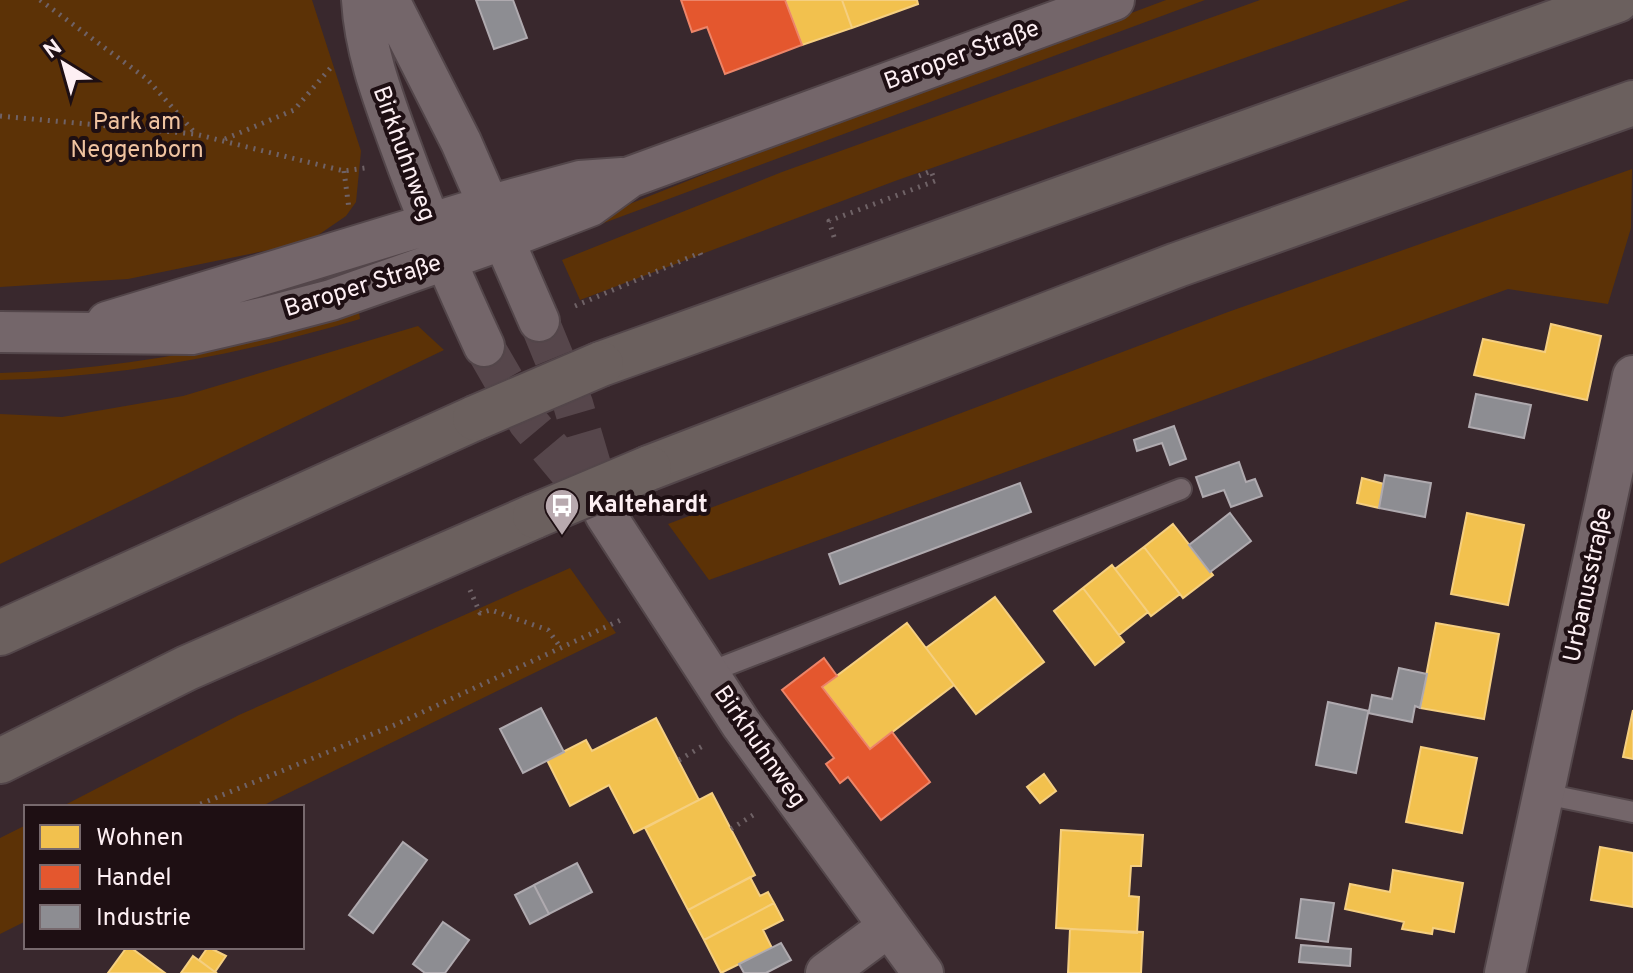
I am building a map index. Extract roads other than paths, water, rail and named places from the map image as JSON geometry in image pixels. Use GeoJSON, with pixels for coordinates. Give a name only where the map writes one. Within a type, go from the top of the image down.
{"type":"FeatureCollection","features":[{"type":"Feature","properties":{"kind":"highway"},"geometry":{"type":"LineString","coordinates":[[0,633],[601,364],[1609,3]]}},
{"type":"Feature","properties":{"kind":"highway"},"geometry":{"type":"LineString","coordinates":[[0,761],[187,668],[649,468],[1177,265],[1625,106]]}},
{"type":"Feature","properties":{"kind":"street","name":"Baroper Straße"},"geometry":{"type":"LineString","coordinates":[[79,331],[428,224],[495,223],[590,206],[630,177],[1114,0]]}},
{"type":"Feature","properties":{"kind":"street"},"geometry":{"type":"LineString","coordinates":[[372,10],[420,55],[539,321]]}},
{"type":"Feature","properties":{"kind":"street","name":"Birkhuhnweg"},"geometry":{"type":"LineString","coordinates":[[372,10],[374,75],[428,224],[484,346]]}},
{"type":"Feature","properties":{"kind":"street","name":"Baroper Straße"},"geometry":{"type":"LineString","coordinates":[[0,332],[192,334],[331,300],[445,262],[495,223]]}},
{"type":"Feature","properties":{"kind":"street","name":"Urbanusstraße"},"geometry":{"type":"LineString","coordinates":[[1505,973],[1633,376]]}},
{"type":"Feature","properties":{"kind":"street","name":"Birkhuhnweg"},"geometry":{"type":"LineString","coordinates":[[605,514],[707,673],[923,973]]}},
{"type":"Feature","properties":{"kind":"street"},"geometry":{"type":"LineString","coordinates":[[826,973],[888,927]]}},
{"type":"Feature","properties":{"kind":"lane"},"geometry":{"type":"LineString","coordinates":[[707,673],[1181,489]]}},
{"type":"Feature","properties":{"kind":"lane"},"geometry":{"type":"LineString","coordinates":[[1545,794],[1633,812]]}},
{"type":"Feature","properties":{"kind":"tunnel"},"geometry":{"type":"LineString","coordinates":[[539,321],[573,404],[601,499]]}},
{"type":"Feature","properties":{"kind":"tunnel"},"geometry":{"type":"LineString","coordinates":[[484,346],[528,422],[605,514]]}},
{"type":"Feature","properties":{"kind":"place","name":"Kaltehardt"},"geometry":{"type":"Point","coordinates":[562,537]}},
{"type":"Feature","properties":{"kind":"park label","name":"Park am Neggenborn"},"geometry":{"type":"Point","coordinates":[137,137]}}]}
